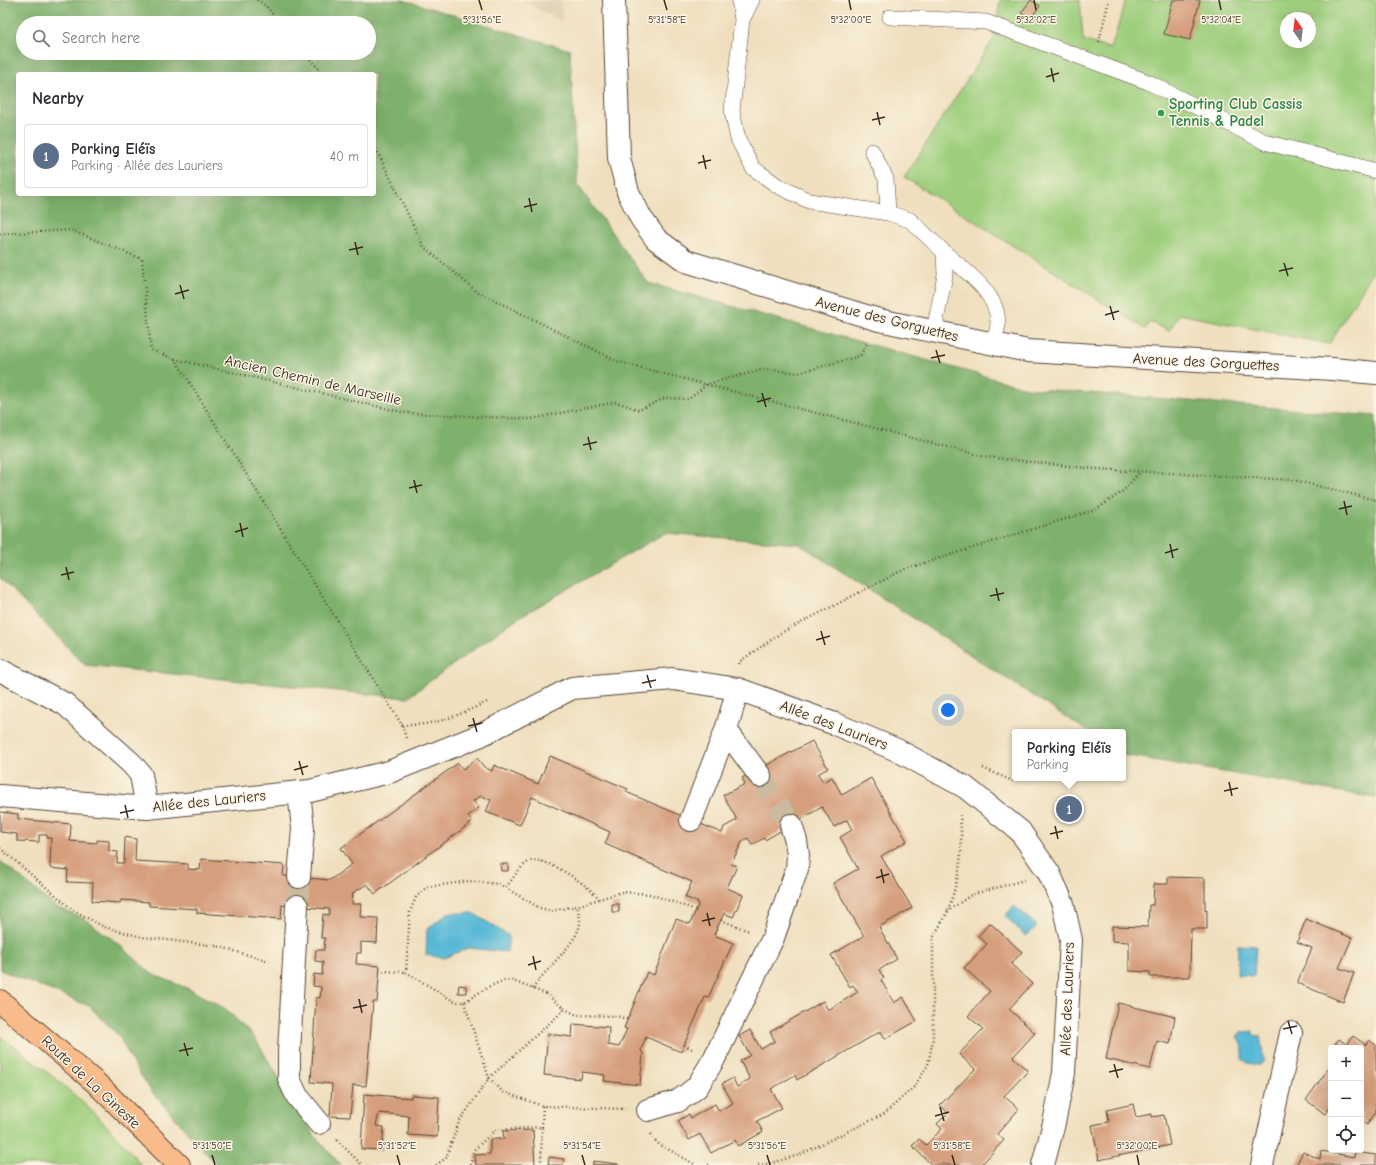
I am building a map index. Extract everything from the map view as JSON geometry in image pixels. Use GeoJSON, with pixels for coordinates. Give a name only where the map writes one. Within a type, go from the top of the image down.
{"type":"FeatureCollection","features":[{"type":"Feature","properties":{"kind":"main road","name":"Route de La Gineste"},"geometry":{"type":"LineString","coordinates":[[0,1001],[96,1083],[179,1165]]}},
{"type":"Feature","properties":{"kind":"street","name":"Avenue des Gorguettes"},"geometry":{"type":"LineString","coordinates":[[614,0],[620,158],[628,192],[641,218],[656,239],[686,261],[879,320],[1028,351],[1332,369],[1376,373]]}},
{"type":"Feature","properties":{"kind":"street"},"geometry":{"type":"LineString","coordinates":[[0,670],[65,704],[132,764],[141,775],[147,808]]}},
{"type":"Feature","properties":{"kind":"street","name":"Allée des Lauriers"},"geometry":{"type":"LineString","coordinates":[[0,796],[147,808],[299,792],[389,772],[481,735],[572,688],[673,679],[738,689],[835,724],[897,750],[965,787],[1020,831],[1049,872],[1063,904],[1071,940],[1064,1073],[1054,1123],[1043,1165]]}},
{"type":"Feature","properties":{"kind":"street"},"geometry":{"type":"LineString","coordinates":[[691,820],[726,730],[738,689]]}},
{"type":"Feature","properties":{"kind":"street"},"geometry":{"type":"LineString","coordinates":[[726,730],[760,776]]}},
{"type":"Feature","properties":{"kind":"street"},"geometry":{"type":"LineString","coordinates":[[299,792],[303,829],[299,877]]}},
{"type":"Feature","properties":{"kind":"street"},"geometry":{"type":"LineString","coordinates":[[648,1110],[678,1101],[698,1087],[714,1059],[772,940],[797,869],[798,855],[796,841],[791,825]]}},
{"type":"Feature","properties":{"kind":"street"},"geometry":{"type":"LineString","coordinates":[[297,906],[289,1079],[297,1096],[319,1123]]}},
{"type":"Feature","properties":{"kind":"street"},"geometry":{"type":"LineString","coordinates":[[1262,1165],[1291,1033]]}},
{"type":"Feature","properties":{"kind":"lane"},"geometry":{"type":"LineString","coordinates":[[739,0],[742,20],[732,111],[738,139],[753,168],[778,186],[809,201],[888,213],[910,220],[989,294],[996,309],[998,323],[994,344]]}},
{"type":"Feature","properties":{"kind":"lane"},"geometry":{"type":"LineString","coordinates":[[742,20],[752,0]]}},
{"type":"Feature","properties":{"kind":"lane"},"geometry":{"type":"LineString","coordinates":[[890,17],[986,22],[1148,82],[1266,142],[1376,171]]}},
{"type":"Feature","properties":{"kind":"lane"},"geometry":{"type":"LineString","coordinates":[[872,151],[886,179],[888,213]]}},
{"type":"Feature","properties":{"kind":"lane"},"geometry":{"type":"LineString","coordinates":[[934,331],[945,275],[944,252]]}},
{"type":"Feature","properties":{"kind":"path"},"geometry":{"type":"LineString","coordinates":[[257,0],[266,6],[274,16]]}},
{"type":"Feature","properties":{"kind":"path"},"geometry":{"type":"LineString","coordinates":[[1094,62],[1109,0]]}},
{"type":"Feature","properties":{"kind":"path"},"geometry":{"type":"LineString","coordinates":[[312,60],[322,72]]}},
{"type":"Feature","properties":{"kind":"path"},"geometry":{"type":"LineString","coordinates":[[376,149],[424,247],[476,291],[619,362],[986,457],[1096,469],[1293,480],[1376,500]]}},
{"type":"Feature","properties":{"kind":"path","name":"Ancien Chemin de Marseille"},"geometry":{"type":"LineString","coordinates":[[0,234],[71,230],[142,259],[151,350],[175,359],[406,413],[531,419],[616,402],[639,410],[666,398],[689,399],[707,384],[765,369],[798,373],[860,356],[879,320]]}},
{"type":"Feature","properties":{"kind":"path"},"geometry":{"type":"LineString","coordinates":[[175,359],[402,725],[414,762]]}},
{"type":"Feature","properties":{"kind":"path"},"geometry":{"type":"LineString","coordinates":[[738,689],[739,662],[781,633],[905,569],[1097,509],[1123,491],[1140,472]]}},
{"type":"Feature","properties":{"kind":"path"},"geometry":{"type":"LineString","coordinates":[[758,1165],[768,1164],[799,1155],[884,1114],[914,1087],[928,1065],[933,1039],[933,938],[948,911],[958,882],[962,846],[960,811],[965,787]]}},
{"type":"Feature","properties":{"kind":"path"},"geometry":{"type":"LineString","coordinates":[[0,848],[73,910],[104,927],[142,937],[218,946],[294,968]]}},
{"type":"Feature","properties":{"kind":"path"},"geometry":{"type":"LineString","coordinates":[[506,887],[522,867],[531,861],[540,860],[548,863],[586,886],[593,891],[599,899]]}},
{"type":"Feature","properties":{"kind":"path"},"geometry":{"type":"LineString","coordinates":[[948,911],[971,895],[1049,872]]}},
{"type":"Feature","properties":{"kind":"path"},"geometry":{"type":"LineString","coordinates":[[406,972],[410,912],[416,897],[427,887],[469,880],[499,884],[540,908],[551,911],[577,906],[622,892],[650,894],[696,910]]}},
{"type":"Feature","properties":{"kind":"path"},"geometry":{"type":"LineString","coordinates":[[533,989],[538,979],[575,937],[581,922],[577,906]]}},
{"type":"Feature","properties":{"kind":"path"},"geometry":{"type":"LineString","coordinates":[[721,920],[772,940]]}},
{"type":"Feature","properties":{"kind":"path"},"geometry":{"type":"LineString","coordinates":[[379,971],[406,972],[455,1002],[464,1002],[505,980],[546,994],[564,1009],[577,1015],[617,1016],[627,1019]]}},
{"type":"Feature","properties":{"kind":"path"},"geometry":{"type":"LineString","coordinates":[[464,1002],[489,1078],[503,1092],[543,1106],[648,1110],[650,1131],[657,1143],[696,1165]]}},
{"type":"Feature","properties":{"kind":"path"},"geometry":{"type":"LineString","coordinates":[[436,1165],[446,1158],[458,1122],[489,1078],[564,1009]]}},
{"type":"Feature","properties":{"kind":"path"},"geometry":{"type":"LineString","coordinates":[[541,1165],[543,1106]]}},
{"type":"Feature","properties":{"kind":"path"},"geometry":{"type":"LineString","coordinates":[[319,1123],[362,1165]]}},
{"type":"Feature","properties":{"kind":"path"},"geometry":{"type":"LineString","coordinates":[[471,1165],[472,1155],[475,1149],[495,1130],[542,1127]]}},
{"type":"Feature","properties":{"kind":"shaded area"},"geometry":{"type":"Polygon","coordinates":[[[522,0],[562,0],[562,22],[522,0]]]}},
{"type":"Feature","properties":{"kind":"green space"},"geometry":{"type":"Polygon","coordinates":[[[0,0],[403,0],[570,50],[577,184],[648,283],[1027,388],[1376,416],[1376,798],[1126,755],[1126,729],[1084,729],[799,544],[665,533],[516,619],[407,698],[85,665],[0,578],[0,0]]]}},
{"type":"Feature","properties":{"kind":"green space","name":"Sporting Club Cassis Tennis & Padel"},"geometry":{"type":"Polygon","coordinates":[[[1000,0],[1080,0],[1083,40],[1111,49],[1126,0],[1376,0],[1376,267],[1329,344],[1179,314],[1169,331],[1150,322],[1145,329],[904,177],[994,38],[1000,0]]]}},
{"type":"Feature","properties":{"kind":"green space"},"geometry":{"type":"Polygon","coordinates":[[[0,861],[56,907],[85,919],[120,945],[152,974],[189,989],[226,1009],[254,1037],[314,1135],[341,1165],[217,1165],[152,1092],[134,1065],[119,1036],[89,1006],[0,970],[0,861]]]}},
{"type":"Feature","properties":{"kind":"green space"},"geometry":{"type":"Polygon","coordinates":[[[0,1036],[57,1080],[93,1112],[126,1146],[141,1165],[0,1165],[0,1036]]]}},
{"type":"Feature","properties":{"kind":"water"},"geometry":{"type":"Polygon","coordinates":[[[1014,906],[1037,926],[1026,936],[1005,916],[1014,906]]]}},
{"type":"Feature","properties":{"kind":"water"},"geometry":{"type":"Polygon","coordinates":[[[448,913],[473,913],[509,936],[507,952],[468,948],[444,958],[426,955],[427,929],[448,913]]]}},
{"type":"Feature","properties":{"kind":"water"},"geometry":{"type":"Polygon","coordinates":[[[1238,945],[1256,946],[1254,976],[1237,975],[1238,945]]]}},
{"type":"Feature","properties":{"kind":"water"},"geometry":{"type":"Polygon","coordinates":[[[1253,1031],[1253,1035],[1260,1036],[1264,1061],[1259,1065],[1248,1063],[1242,1059],[1243,1047],[1237,1036],[1242,1032],[1253,1031]]]}},
{"type":"Feature","properties":{"kind":"building"},"geometry":{"type":"Polygon","coordinates":[[[1031,0],[1040,6],[1030,19],[1021,13],[1031,0]]]}},
{"type":"Feature","properties":{"kind":"building"},"geometry":{"type":"Polygon","coordinates":[[[1173,0],[1200,0],[1190,40],[1164,34],[1173,0]]]}},
{"type":"Feature","properties":{"kind":"building"},"geometry":{"type":"Polygon","coordinates":[[[812,741],[828,768],[818,774],[823,782],[832,777],[842,795],[871,778],[907,841],[881,856],[912,908],[879,927],[897,959],[879,970],[884,978],[881,980],[894,1003],[903,997],[917,1021],[885,1039],[881,1031],[797,1080],[795,1075],[771,1089],[782,1108],[757,1121],[763,1132],[738,1146],[735,1140],[711,1153],[700,1134],[689,1140],[678,1121],[689,1114],[691,1118],[715,1104],[719,1111],[733,1103],[722,1084],[733,1078],[737,1087],[750,1079],[740,1061],[750,1055],[739,1036],[750,1030],[761,1049],[775,1041],[770,1032],[823,1001],[828,1010],[858,992],[853,985],[850,987],[831,955],[864,936],[833,883],[858,869],[840,837],[852,830],[847,820],[834,827],[822,807],[765,840],[764,838],[752,845],[748,838],[742,842],[731,864],[737,866],[727,888],[743,895],[733,917],[724,913],[714,935],[733,943],[708,998],[705,997],[681,1052],[646,1037],[641,1050],[643,1054],[640,1085],[604,1081],[605,1075],[582,1072],[581,1079],[544,1075],[548,1034],[572,1037],[573,1024],[609,1027],[608,1045],[619,1047],[627,1029],[624,1028],[647,972],[654,975],[676,919],[690,924],[699,903],[685,897],[692,882],[605,844],[610,832],[532,797],[520,825],[486,812],[491,800],[481,796],[473,801],[479,808],[468,816],[472,822],[375,894],[367,884],[353,893],[352,904],[361,904],[360,917],[378,918],[377,943],[361,942],[361,953],[357,953],[356,964],[380,966],[377,1002],[373,1002],[366,1086],[353,1085],[350,1117],[330,1116],[332,1084],[311,1082],[316,997],[320,998],[321,987],[313,986],[314,974],[322,975],[323,962],[315,961],[316,950],[324,950],[325,938],[321,938],[323,914],[329,915],[329,909],[282,905],[281,919],[197,913],[197,909],[149,906],[149,902],[121,900],[120,903],[92,901],[93,883],[67,882],[68,870],[50,868],[51,838],[47,838],[47,835],[39,835],[39,842],[17,841],[17,834],[0,832],[0,812],[18,814],[18,819],[71,824],[70,841],[97,843],[97,840],[109,841],[109,851],[118,852],[117,863],[124,863],[125,837],[136,839],[135,861],[188,864],[188,869],[200,870],[201,859],[284,865],[283,876],[330,880],[352,864],[341,848],[458,763],[463,769],[477,758],[484,767],[492,771],[494,765],[538,784],[550,756],[628,789],[626,792],[722,833],[724,827],[737,820],[723,795],[745,784],[742,778],[812,741]]]}},
{"type":"Feature","properties":{"kind":"building"},"geometry":{"type":"Polygon","coordinates":[[[500,864],[508,864],[508,871],[501,871],[500,864]]]}},
{"type":"Feature","properties":{"kind":"building"},"geometry":{"type":"Polygon","coordinates":[[[1168,877],[1205,878],[1205,911],[1207,910],[1207,929],[1191,929],[1190,977],[1150,977],[1150,972],[1129,971],[1129,942],[1112,941],[1112,926],[1148,927],[1149,905],[1153,905],[1154,884],[1168,884],[1168,877]]]}},
{"type":"Feature","properties":{"kind":"building"},"geometry":{"type":"Polygon","coordinates":[[[612,904],[619,904],[619,912],[612,912],[612,904]]]}},
{"type":"Feature","properties":{"kind":"building"},"geometry":{"type":"Polygon","coordinates":[[[1306,919],[1352,938],[1339,968],[1354,973],[1343,1002],[1297,983],[1312,948],[1297,942],[1306,919]]]}},
{"type":"Feature","properties":{"kind":"building"},"geometry":{"type":"Polygon","coordinates":[[[990,923],[1022,952],[1011,964],[1032,984],[1009,1009],[1035,1033],[1013,1057],[1028,1071],[1004,1096],[1019,1109],[997,1134],[1004,1140],[981,1165],[932,1165],[912,1146],[919,1139],[926,1145],[942,1129],[937,1124],[948,1113],[940,1105],[975,1069],[959,1054],[983,1029],[968,1016],[990,991],[964,968],[987,944],[978,936],[990,923]]]}},
{"type":"Feature","properties":{"kind":"building"},"geometry":{"type":"Polygon","coordinates":[[[459,985],[466,986],[466,993],[458,993],[459,985]]]}},
{"type":"Feature","properties":{"kind":"building"},"geometry":{"type":"Polygon","coordinates":[[[1118,1003],[1175,1017],[1170,1044],[1157,1041],[1150,1069],[1106,1059],[1118,1003]]]}},
{"type":"Feature","properties":{"kind":"building"},"geometry":{"type":"Polygon","coordinates":[[[1353,1036],[1366,1045],[1369,1040],[1376,1045],[1376,1112],[1367,1125],[1364,1123],[1364,1045],[1347,1045],[1353,1036]]]}},
{"type":"Feature","properties":{"kind":"building"},"geometry":{"type":"Polygon","coordinates":[[[1339,1039],[1347,1045],[1334,1045],[1339,1039]]]}},
{"type":"Feature","properties":{"kind":"building"},"geometry":{"type":"Polygon","coordinates":[[[1328,1069],[1328,1110],[1325,1114],[1306,1100],[1328,1069]]]}},
{"type":"Feature","properties":{"kind":"building"},"geometry":{"type":"Polygon","coordinates":[[[364,1094],[411,1098],[411,1095],[439,1097],[437,1137],[408,1135],[409,1116],[379,1113],[376,1126],[384,1127],[382,1150],[361,1149],[364,1094]]]}},
{"type":"Feature","properties":{"kind":"building"},"geometry":{"type":"Polygon","coordinates":[[[1133,1104],[1136,1117],[1152,1114],[1152,1117],[1164,1115],[1170,1145],[1099,1160],[1092,1125],[1109,1122],[1107,1110],[1133,1104]]]}},
{"type":"Feature","properties":{"kind":"building"},"geometry":{"type":"Polygon","coordinates":[[[533,1130],[535,1165],[476,1165],[475,1155],[490,1154],[490,1139],[504,1139],[503,1131],[533,1130]]]}},
{"type":"Feature","properties":{"kind":"building"},"geometry":{"type":"Polygon","coordinates":[[[1321,1151],[1354,1157],[1355,1153],[1362,1153],[1376,1155],[1376,1165],[1296,1165],[1303,1152],[1320,1159],[1321,1151]]]}},
{"type":"Feature","properties":{"kind":"building"},"geometry":{"type":"Polygon","coordinates":[[[549,1157],[564,1159],[563,1165],[548,1165],[549,1157]]]}},
{"type":"Feature","properties":{"kind":"building"},"geometry":{"type":"Polygon","coordinates":[[[593,1161],[618,1164],[618,1165],[593,1165],[593,1161]]]}},
{"type":"Feature","properties":{"kind":"tunnel"},"geometry":{"type":"LineString","coordinates":[[760,776],[791,825]]}},
{"type":"Feature","properties":{"kind":"tunnel"},"geometry":{"type":"LineString","coordinates":[[297,906],[299,877]]}},
{"type":"Feature","properties":{"kind":"place","name":"Sporting Club Cassis Tennis & Padel"},"geometry":{"type":"Point","coordinates":[1161,113]}},
{"type":"Feature","properties":{"kind":"place","name":"Parking Eléïs"},"geometry":{"type":"Point","coordinates":[1069,809]}}]}
